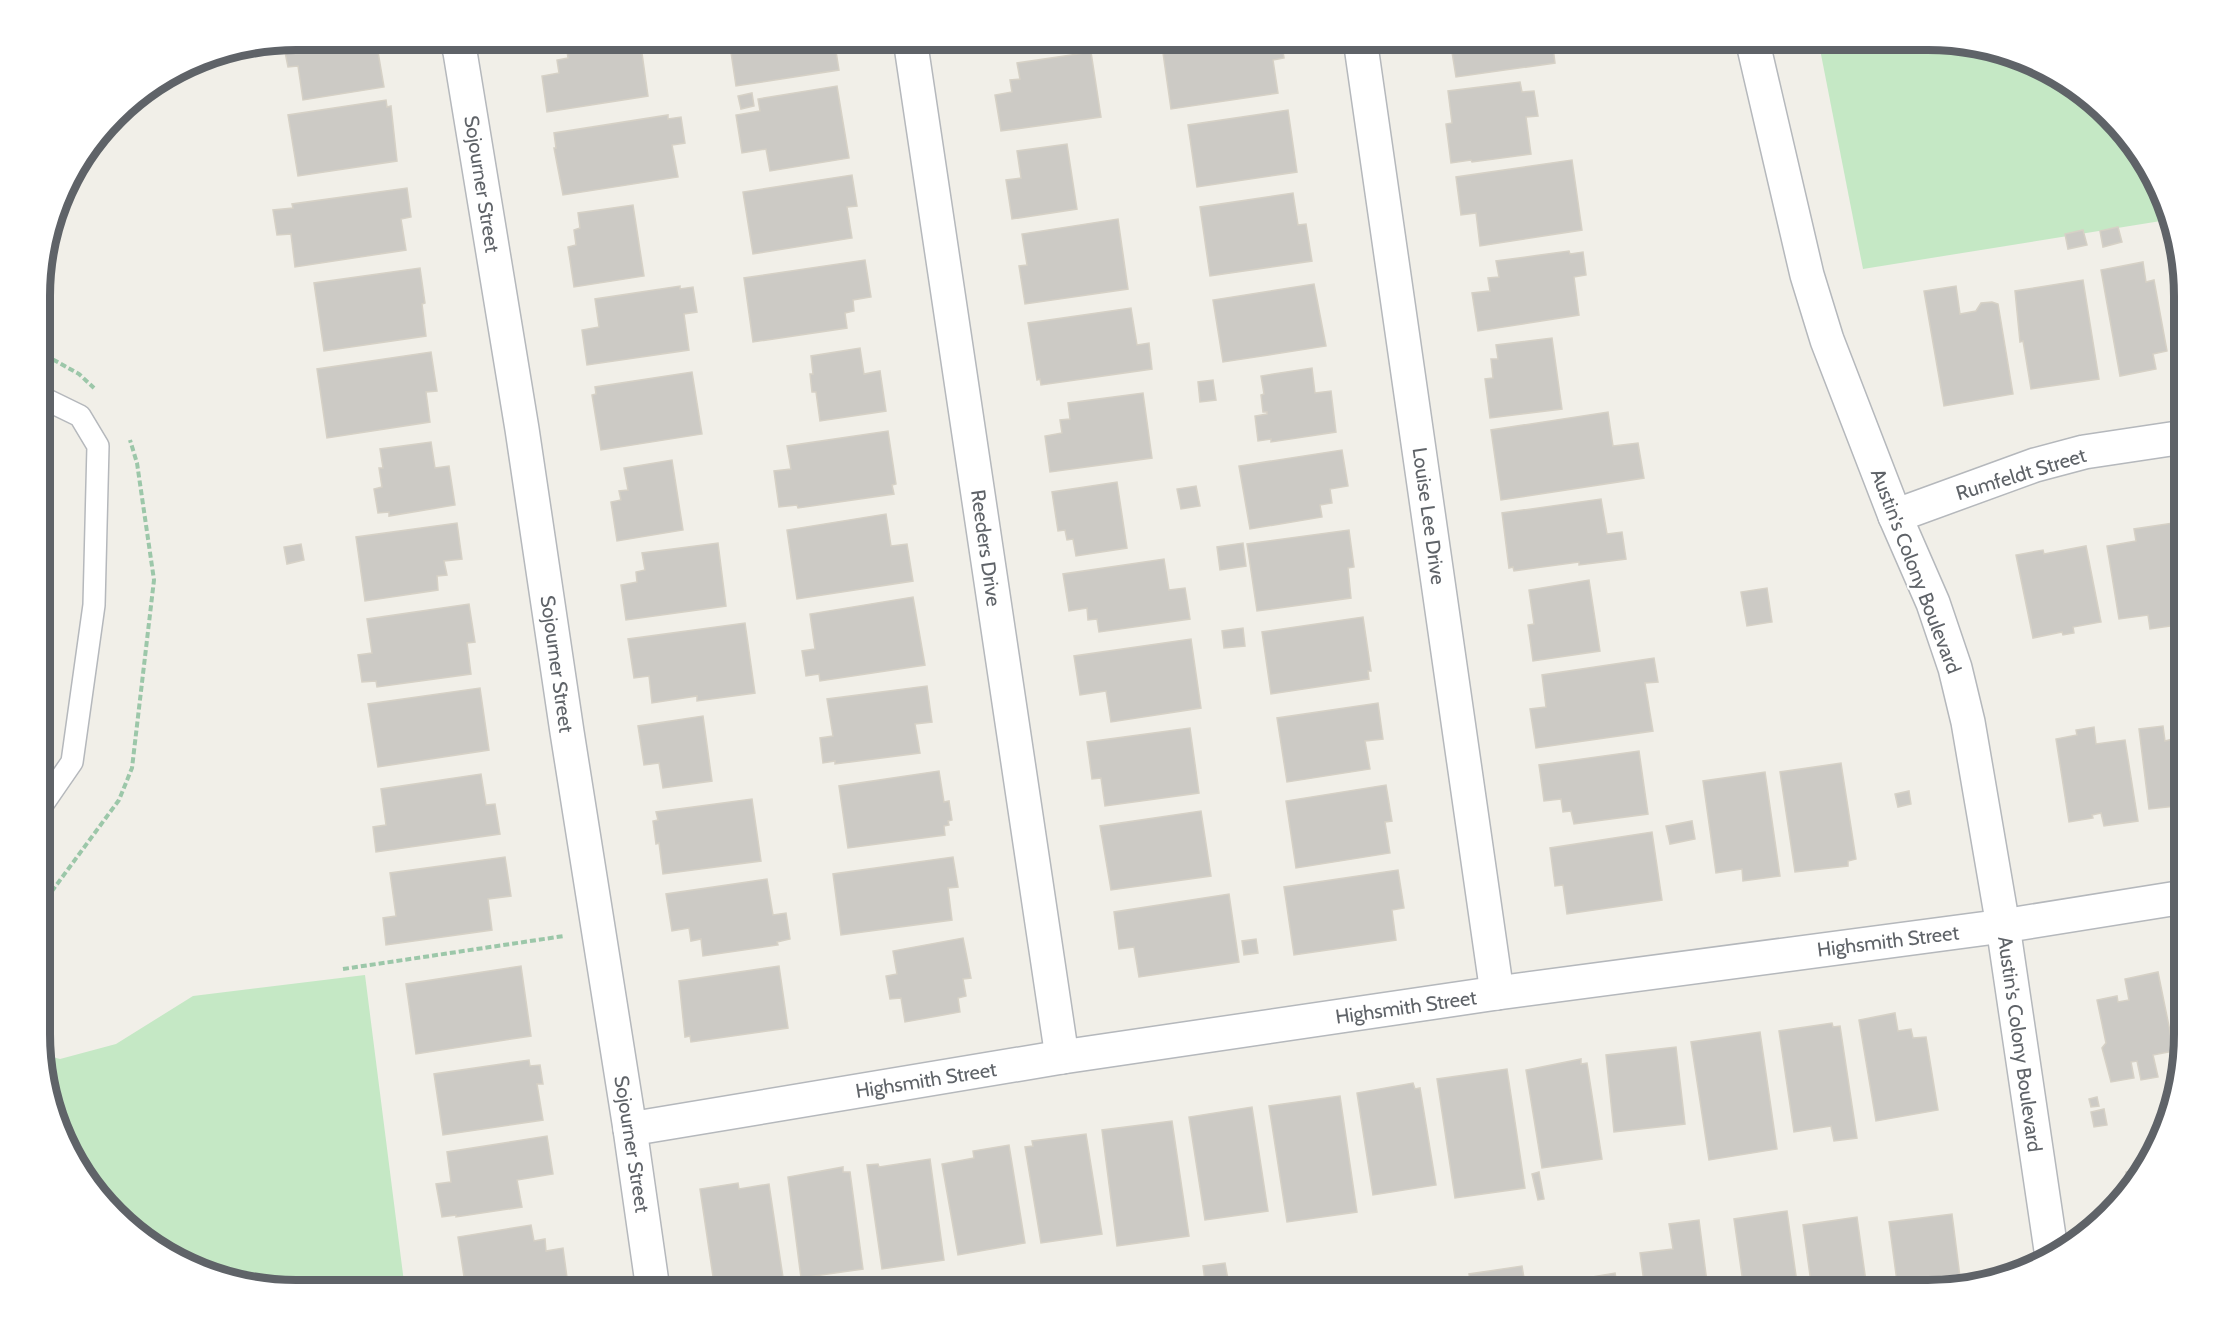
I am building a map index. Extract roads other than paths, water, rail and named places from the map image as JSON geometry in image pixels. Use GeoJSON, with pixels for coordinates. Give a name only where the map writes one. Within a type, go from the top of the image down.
{"type":"FeatureCollection","features":[{"type":"Feature","properties":{"kind":"street","name":"Sojourner Street"},"geometry":{"type":"LineString","coordinates":[[459,50],[522,429],[652,1280]]}},
{"type":"Feature","properties":{"kind":"street","name":"Reeders Drive"},"geometry":{"type":"LineString","coordinates":[[912,50],[1062,1057]]}},
{"type":"Feature","properties":{"kind":"street","name":"Louise Lee Drive"},"geometry":{"type":"LineString","coordinates":[[1362,50],[1497,993]]}},
{"type":"Feature","properties":{"kind":"street","name":"Austin's Colony Boulevard"},"geometry":{"type":"LineString","coordinates":[[1755,50],[1807,276],[1827,340],[1895,516],[1933,603],[1955,668],[1968,722],[2003,926],[2051,1248]]}},
{"type":"Feature","properties":{"kind":"street","name":"Rumfeldt Street"},"geometry":{"type":"LineString","coordinates":[[1895,516],[2035,465],[2084,453],[2174,439]]}},
{"type":"Feature","properties":{"kind":"street","name":"Highsmith Street"},"geometry":{"type":"LineString","coordinates":[[630,1129],[1062,1057],[1497,993],[2003,926],[2174,899]]}},
{"type":"Feature","properties":{"kind":"lane"},"geometry":{"type":"LineString","coordinates":[[50,401],[80,416],[98,446],[94,605],[72,762],[50,794]]}}]}
